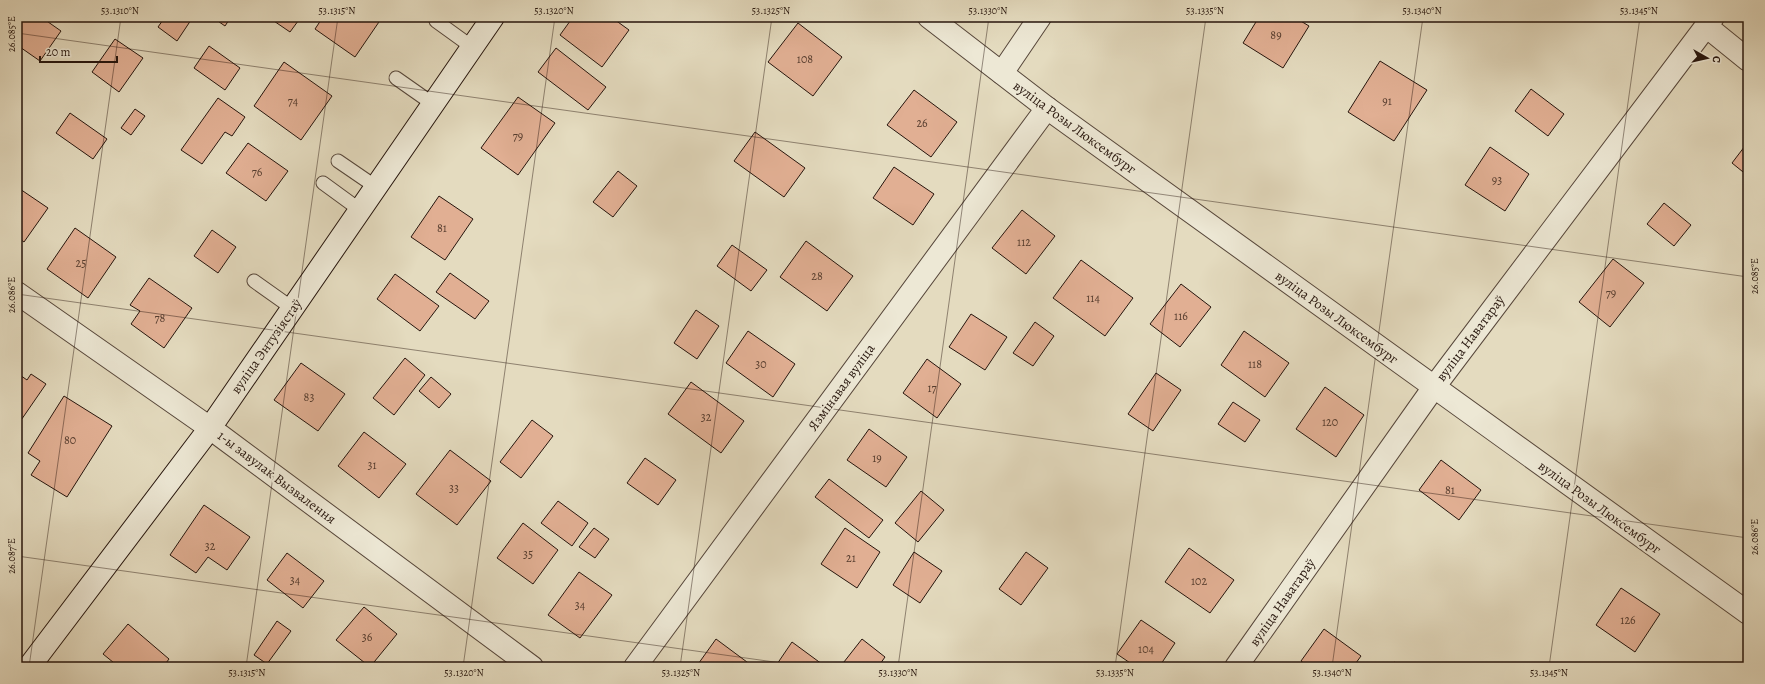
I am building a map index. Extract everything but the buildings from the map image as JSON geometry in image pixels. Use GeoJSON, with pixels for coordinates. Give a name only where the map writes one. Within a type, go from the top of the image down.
{"type":"FeatureCollection","features":[{"type":"Feature","properties":{"kind":"street","name":"вуліца Энтузіястаў"},"geometry":{"type":"LineString","coordinates":[[29,667],[210,428],[493,17]]}},
{"type":"Feature","properties":{"kind":"street","name":"вуліца Розы Люксембург"},"geometry":{"type":"LineString","coordinates":[[930,17],[1047,108],[1748,613]]}},
{"type":"Feature","properties":{"kind":"street"},"geometry":{"type":"LineString","coordinates":[[1002,73],[1040,17]]}},
{"type":"Feature","properties":{"kind":"street"},"geometry":{"type":"LineString","coordinates":[[1710,22],[1748,60]]}},
{"type":"Feature","properties":{"kind":"street","name":"вуліца Наватараў"},"geometry":{"type":"LineString","coordinates":[[1236,667],[1434,387],[1710,22]]}},
{"type":"Feature","properties":{"kind":"street","name":"Язмінавая вуліца"},"geometry":{"type":"LineString","coordinates":[[635,667],[1047,108]]}},
{"type":"Feature","properties":{"kind":"street","name":"1-ы завулак Вызвалення"},"geometry":{"type":"LineString","coordinates":[[17,293],[210,428],[532,667]]}},
{"type":"Feature","properties":{"kind":"lane"},"geometry":{"type":"LineString","coordinates":[[436,21],[472,47]]}},
{"type":"Feature","properties":{"kind":"lane"},"geometry":{"type":"LineString","coordinates":[[396,78],[433,104]]}},
{"type":"Feature","properties":{"kind":"lane"},"geometry":{"type":"LineString","coordinates":[[338,160],[376,187]]}},
{"type":"Feature","properties":{"kind":"lane"},"geometry":{"type":"LineString","coordinates":[[323,183],[360,210]]}},
{"type":"Feature","properties":{"kind":"lane"},"geometry":{"type":"LineString","coordinates":[[254,281],[292,308]]}}]}
